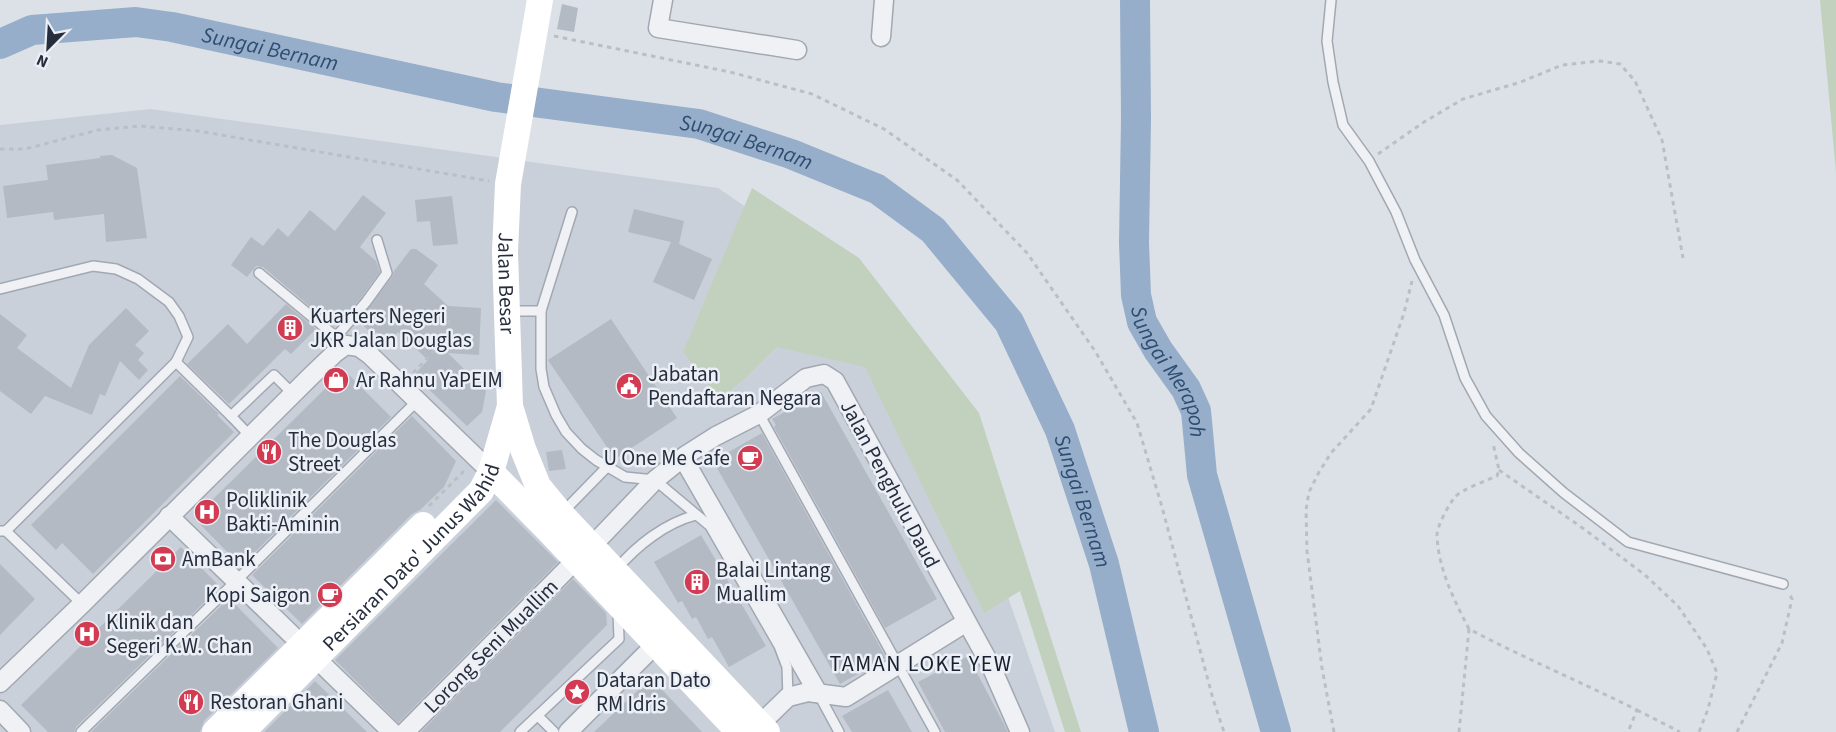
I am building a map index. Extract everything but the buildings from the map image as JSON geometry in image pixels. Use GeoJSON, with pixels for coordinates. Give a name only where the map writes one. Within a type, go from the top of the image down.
{"type":"FeatureCollection","features":[{"type":"Feature","properties":{"kind":"main road","name":"Jalan Besar"},"geometry":{"type":"LineString","coordinates":[[510,406],[505,252],[510,172],[540,0]]}},
{"type":"Feature","properties":{"kind":"main road","name":"Persiaran Dato' Junus Wahid"},"geometry":{"type":"LineString","coordinates":[[215,732],[309,652],[481,491],[490,472],[510,406]]}},
{"type":"Feature","properties":{"kind":"main road"},"geometry":{"type":"LineString","coordinates":[[510,406],[538,486],[561,514],[583,553],[617,604],[656,644],[754,730]]}},
{"type":"Feature","properties":{"kind":"main road"},"geometry":{"type":"LineString","coordinates":[[490,472],[538,486]]}},
{"type":"Feature","properties":{"kind":"main road"},"geometry":{"type":"LineString","coordinates":[[490,472],[583,553],[615,572],[754,730]]}},
{"type":"Feature","properties":{"kind":"main road","name":"Persiaran Dato' Junus Wahid"},"geometry":{"type":"LineString","coordinates":[[242,732],[309,652]]}},
{"type":"Feature","properties":{"kind":"street"},"geometry":{"type":"LineString","coordinates":[[663,0],[658,28],[797,50]]}},
{"type":"Feature","properties":{"kind":"street"},"geometry":{"type":"LineString","coordinates":[[881,37],[884,0]]}},
{"type":"Feature","properties":{"kind":"street"},"geometry":{"type":"LineString","coordinates":[[0,683],[335,353],[341,341],[358,347],[370,355],[490,472]]}},
{"type":"Feature","properties":{"kind":"street","name":"Jalan Penghulu Daud"},"geometry":{"type":"LineString","coordinates":[[583,553],[655,480],[683,458],[716,436],[759,414],[806,378],[824,374],[835,381],[965,623],[991,666],[1020,732]]}},
{"type":"Feature","properties":{"kind":"street"},"geometry":{"type":"LineString","coordinates":[[683,458],[818,693]]}},
{"type":"Feature","properties":{"kind":"street"},"geometry":{"type":"LineString","coordinates":[[169,516],[392,732]]}},
{"type":"Feature","properties":{"kind":"street","name":"Lorong Seni Muallim"},"geometry":{"type":"LineString","coordinates":[[405,732],[583,553]]}},
{"type":"Feature","properties":{"kind":"street"},"geometry":{"type":"LineString","coordinates":[[754,730],[788,697],[808,692],[846,697],[965,623]]}},
{"type":"Feature","properties":{"kind":"street"},"geometry":{"type":"LineString","coordinates":[[568,732],[656,644]]}},
{"type":"Feature","properties":{"kind":"street"},"geometry":{"type":"LineString","coordinates":[[0,710],[21,732]]}},
{"type":"Feature","properties":{"kind":"lane"},"geometry":{"type":"LineString","coordinates":[[1331,0],[1327,40],[1343,126],[1369,161],[1396,212],[1415,260],[1444,315],[1465,378],[1486,416],[1519,453],[1564,493],[1628,542],[1783,584]]}},
{"type":"Feature","properties":{"kind":"lane"},"geometry":{"type":"LineString","coordinates":[[572,212],[541,311],[541,369],[544,387],[556,415],[566,432],[582,449],[625,477],[655,480],[710,526],[779,646],[787,667],[788,697]]}},
{"type":"Feature","properties":{"kind":"lane"},"geometry":{"type":"LineString","coordinates":[[259,273],[341,341],[387,273],[377,240]]}},
{"type":"Feature","properties":{"kind":"lane"},"geometry":{"type":"LineString","coordinates":[[0,289],[93,266],[116,269],[138,279],[169,302],[179,316],[188,337],[176,362],[3,531],[82,604]]}},
{"type":"Feature","properties":{"kind":"lane"},"geometry":{"type":"LineString","coordinates":[[507,310],[541,311]]}},
{"type":"Feature","properties":{"kind":"lane"},"geometry":{"type":"LineString","coordinates":[[176,362],[250,436]]}},
{"type":"Feature","properties":{"kind":"lane"},"geometry":{"type":"LineString","coordinates":[[231,416],[274,375],[293,394]]}},
{"type":"Feature","properties":{"kind":"lane"},"geometry":{"type":"LineString","coordinates":[[81,732],[417,401]]}},
{"type":"Feature","properties":{"kind":"lane"},"geometry":{"type":"LineString","coordinates":[[759,414],[935,732]]}},
{"type":"Feature","properties":{"kind":"lane"},"geometry":{"type":"LineString","coordinates":[[561,514],[608,466]]}},
{"type":"Feature","properties":{"kind":"lane"},"geometry":{"type":"LineString","coordinates":[[615,572],[629,554],[638,547],[679,519],[696,514]]}},
{"type":"Feature","properties":{"kind":"lane"},"geometry":{"type":"LineString","coordinates":[[520,732],[619,639],[617,604]]}},
{"type":"Feature","properties":{"kind":"lane"},"geometry":{"type":"LineString","coordinates":[[818,693],[839,732]]}},
{"type":"Feature","properties":{"kind":"lane"},"geometry":{"type":"LineString","coordinates":[[538,716],[554,732]]}},
{"type":"Feature","properties":{"kind":"path"},"geometry":{"type":"LineString","coordinates":[[533,37],[730,72],[812,94],[884,129],[957,180],[1027,253],[1095,351],[1137,423],[1224,732]]}},
{"type":"Feature","properties":{"kind":"path"},"geometry":{"type":"LineString","coordinates":[[1369,161],[1463,99],[1521,82],[1562,65],[1600,61],[1620,64],[1635,81],[1662,140],[1683,258]]}},
{"type":"Feature","properties":{"kind":"path"},"geometry":{"type":"LineString","coordinates":[[0,149],[25,149],[98,130],[140,126],[198,130],[510,172]]}},
{"type":"Feature","properties":{"kind":"path"},"geometry":{"type":"LineString","coordinates":[[1334,732],[1322,668],[1307,551],[1306,510],[1309,492],[1332,453],[1371,409],[1404,313],[1415,260]]}},
{"type":"Feature","properties":{"kind":"path"},"geometry":{"type":"LineString","coordinates":[[401,385],[448,335],[449,317]]}},
{"type":"Feature","properties":{"kind":"path"},"geometry":{"type":"LineString","coordinates":[[1459,732],[1469,628],[1455,601],[1442,564],[1437,533],[1456,496],[1497,476],[1499,470],[1486,416]]}},
{"type":"Feature","properties":{"kind":"path"},"geometry":{"type":"LineString","coordinates":[[1499,470],[1645,575],[1678,606],[1707,650],[1717,673],[1708,709],[1699,732]]}},
{"type":"Feature","properties":{"kind":"path"},"geometry":{"type":"LineString","coordinates":[[1737,732],[1782,643],[1792,599],[1783,584]]}},
{"type":"Feature","properties":{"kind":"path"},"geometry":{"type":"LineString","coordinates":[[1469,628],[1519,655],[1581,682],[1680,732]]}},
{"type":"Feature","properties":{"kind":"path"},"geometry":{"type":"LineString","coordinates":[[1628,732],[1637,710]]}},
{"type":"Feature","properties":{"kind":"shaded area"},"geometry":{"type":"Polygon","coordinates":[[[151,109],[718,188],[853,280],[956,448],[1055,732],[0,732],[0,125],[151,109]]]}},
{"type":"Feature","properties":{"kind":"green space"},"geometry":{"type":"Polygon","coordinates":[[[1820,0],[1836,0],[1836,172],[1820,0]]]}},
{"type":"Feature","properties":{"kind":"green space"},"geometry":{"type":"Polygon","coordinates":[[[752,188],[859,258],[979,413],[1081,732],[1065,732],[1020,591],[984,613],[865,367],[777,347],[720,399],[683,352],[752,188]]]}},
{"type":"Feature","properties":{"kind":"waterway","name":"Sungai Merapoh"},"geometry":{"type":"LineString","coordinates":[[1135,0],[1134,243],[1136,295],[1142,322],[1158,350],[1186,389],[1196,411],[1202,475],[1276,732]]}},
{"type":"Feature","properties":{"kind":"waterway","name":"Sungai Bernam"},"geometry":{"type":"LineString","coordinates":[[0,44],[32,30],[136,22],[172,27],[496,97],[699,124],[791,154],[877,189],[933,230],[1009,322],[1060,430],[1104,564],[1144,732]]}},
{"type":"Feature","properties":{"kind":"place","name":"Kuarters Negeri JKR Jalan Douglas"},"geometry":{"type":"Point","coordinates":[290,328]}},
{"type":"Feature","properties":{"kind":"place","name":"Ar Rahnu YaPEIM"},"geometry":{"type":"Point","coordinates":[336,380]}},
{"type":"Feature","properties":{"kind":"place","name":"Jabatan Pendaftaran Negara"},"geometry":{"type":"Point","coordinates":[629,386]}},
{"type":"Feature","properties":{"kind":"place","name":"The Douglas Street"},"geometry":{"type":"Point","coordinates":[269,452]}},
{"type":"Feature","properties":{"kind":"place","name":"U One Me Cafe"},"geometry":{"type":"Point","coordinates":[750,458]}},
{"type":"Feature","properties":{"kind":"place","name":"Poliklinik Bakti-Aminin"},"geometry":{"type":"Point","coordinates":[207,512]}},
{"type":"Feature","properties":{"kind":"place","name":"AmBank"},"geometry":{"type":"Point","coordinates":[163,559]}},
{"type":"Feature","properties":{"kind":"place","name":"Balai Lintang Muallim"},"geometry":{"type":"Point","coordinates":[697,582]}},
{"type":"Feature","properties":{"kind":"place","name":"Kopi Saigon"},"geometry":{"type":"Point","coordinates":[330,595]}},
{"type":"Feature","properties":{"kind":"place","name":"Klinik dan Segeri K.W. Chan"},"geometry":{"type":"Point","coordinates":[87,634]}},
{"type":"Feature","properties":{"kind":"place","name":"Dataran Dato RM Idris"},"geometry":{"type":"Point","coordinates":[577,692]}},
{"type":"Feature","properties":{"kind":"place","name":"Restoran Ghani"},"geometry":{"type":"Point","coordinates":[191,702]}},
{"type":"Feature","properties":{"kind":"district","name":"TAMAN LOKE YEW"},"geometry":{"type":"Point","coordinates":[921,663]}}]}
